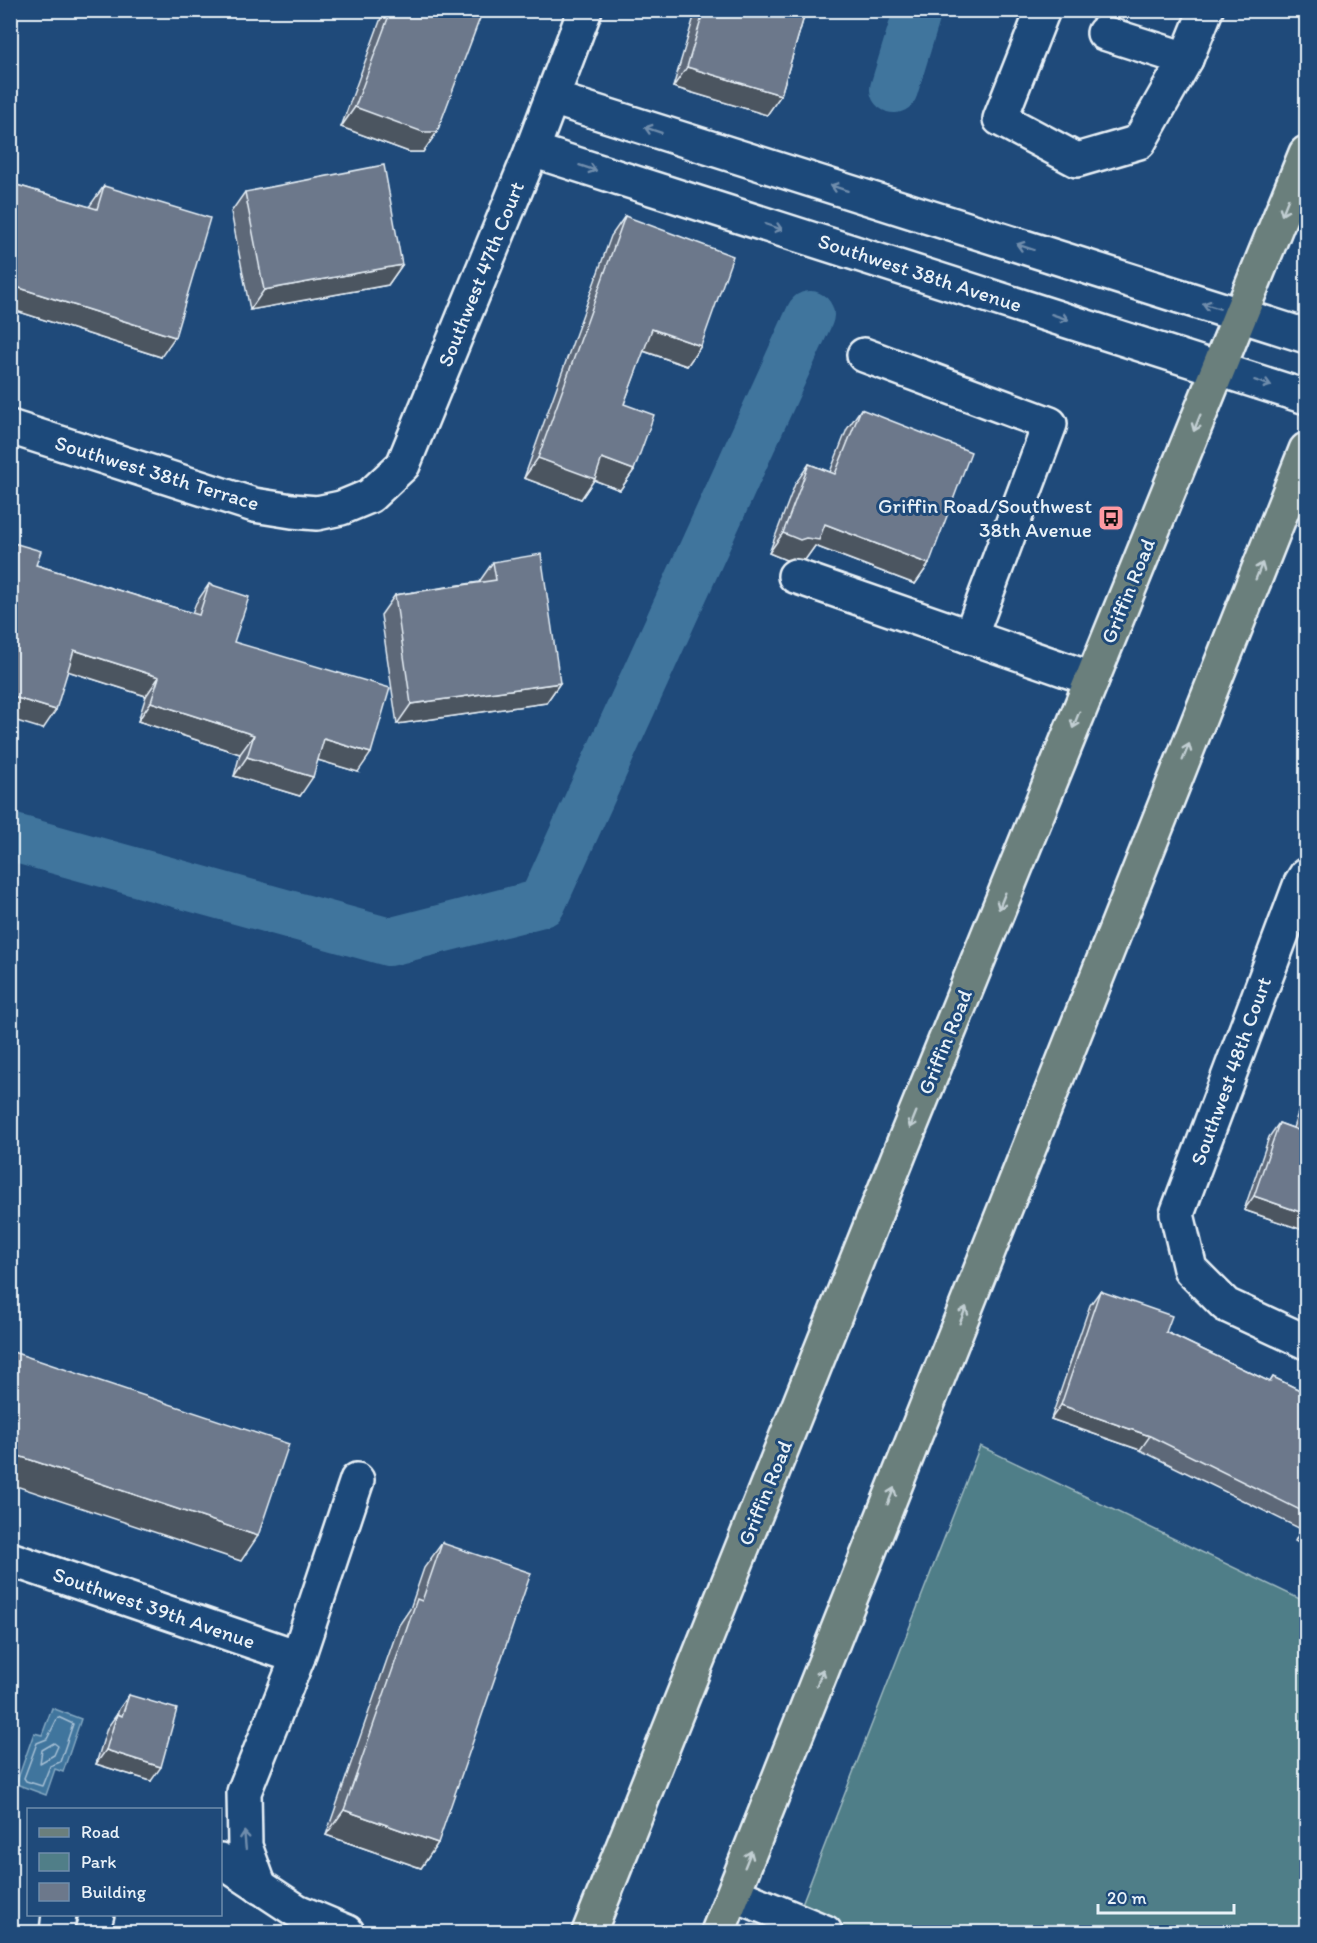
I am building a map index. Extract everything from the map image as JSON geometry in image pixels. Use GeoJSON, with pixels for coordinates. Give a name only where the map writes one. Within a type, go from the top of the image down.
{"type":"FeatureCollection","features":[{"type":"Feature","properties":{"kind":"main road","name":"Griffin Road"},"geometry":{"type":"LineString","coordinates":[[590,1932],[1092,679],[1306,153]]}},
{"type":"Feature","properties":{"kind":"main road"},"geometry":{"type":"LineString","coordinates":[[718,1932],[1306,450]]}},
{"type":"Feature","properties":{"kind":"street","name":"Southwest 47th Court"},"geometry":{"type":"LineString","coordinates":[[340,508],[370,496],[402,465],[532,150],[585,10]]}},
{"type":"Feature","properties":{"kind":"street"},"geometry":{"type":"LineString","coordinates":[[1043,10],[1000,119],[1077,160],[1139,142],[1186,59],[1206,10]]}},
{"type":"Feature","properties":{"kind":"street"},"geometry":{"type":"LineString","coordinates":[[1104,33],[1186,59]]}},
{"type":"Feature","properties":{"kind":"street"},"geometry":{"type":"LineString","coordinates":[[552,98],[1306,336]]}},
{"type":"Feature","properties":{"kind":"street","name":"Southwest 38th Avenue"},"geometry":{"type":"LineString","coordinates":[[532,150],[1306,397]]}},
{"type":"Feature","properties":{"kind":"street"},"geometry":{"type":"LineString","coordinates":[[864,355],[1050,424],[970,637]]}},
{"type":"Feature","properties":{"kind":"street","name":"Southwest 38th Terrace"},"geometry":{"type":"LineString","coordinates":[[10,427],[254,505],[317,513],[340,508]]}},
{"type":"Feature","properties":{"kind":"street"},"geometry":{"type":"LineString","coordinates":[[795,576],[1092,679]]}},
{"type":"Feature","properties":{"kind":"street","name":"Southwest 48th Court"},"geometry":{"type":"LineString","coordinates":[[1306,875],[1301,883],[1177,1214],[1190,1269],[1226,1305],[1306,1342]]}},
{"type":"Feature","properties":{"kind":"street"},"geometry":{"type":"LineString","coordinates":[[260,1887],[245,1846],[244,1792],[298,1657],[357,1480]]}},
{"type":"Feature","properties":{"kind":"street","name":"Southwest 39th Avenue"},"geometry":{"type":"LineString","coordinates":[[10,1559],[298,1657]]}},
{"type":"Feature","properties":{"kind":"street"},"geometry":{"type":"LineString","coordinates":[[222,1812],[244,1792]]}},
{"type":"Feature","properties":{"kind":"street"},"geometry":{"type":"LineString","coordinates":[[222,1861],[297,1911],[347,1932]]}},
{"type":"Feature","properties":{"kind":"street"},"geometry":{"type":"LineString","coordinates":[[734,1894],[825,1932]]}},
{"type":"Feature","properties":{"kind":"street"},"geometry":{"type":"LineString","coordinates":[[57,1932],[59,1916]]}},
{"type":"Feature","properties":{"kind":"street"},"geometry":{"type":"LineString","coordinates":[[92,1932],[96,1916]]}},
{"type":"Feature","properties":{"kind":"green space"},"geometry":{"type":"Polygon","coordinates":[[[980,1446],[1306,1602],[1306,1932],[791,1932],[980,1446]]]}},
{"type":"Feature","properties":{"kind":"water"},"geometry":{"type":"Polygon","coordinates":[[[52,1708],[81,1719],[63,1772],[55,1769],[46,1795],[16,1784],[34,1733],[42,1735],[52,1708]]]}},
{"type":"Feature","properties":{"kind":"building"},"geometry":{"type":"Polygon","coordinates":[[[391,10],[480,10],[480,18],[437,132],[423,132],[355,107],[391,10]]]}},
{"type":"Feature","properties":{"kind":"building"},"geometry":{"type":"Polygon","coordinates":[[[704,10],[806,10],[781,95],[687,67],[704,10]]]}},
{"type":"Feature","properties":{"kind":"building"},"geometry":{"type":"Polygon","coordinates":[[[384,165],[402,265],[264,290],[245,192],[384,165]]]}},
{"type":"Feature","properties":{"kind":"building"},"geometry":{"type":"Polygon","coordinates":[[[10,183],[97,209],[104,186],[210,218],[175,337],[10,285],[10,183]]]}},
{"type":"Feature","properties":{"kind":"building"},"geometry":{"type":"Polygon","coordinates":[[[625,216],[733,256],[701,346],[652,329],[624,404],[654,415],[634,470],[602,458],[595,479],[538,458],[625,216]]]}},
{"type":"Feature","properties":{"kind":"building"},"geometry":{"type":"Polygon","coordinates":[[[861,409],[971,452],[929,564],[825,524],[819,540],[806,538],[800,540],[783,533],[809,464],[835,474],[861,409]]]}},
{"type":"Feature","properties":{"kind":"building"},"geometry":{"type":"Polygon","coordinates":[[[10,542],[41,551],[36,565],[199,615],[209,584],[249,597],[234,642],[390,688],[371,753],[324,739],[313,777],[247,757],[254,735],[151,702],[159,677],[74,650],[56,710],[10,696],[10,542]]]}},
{"type":"Feature","properties":{"kind":"building"},"geometry":{"type":"Polygon","coordinates":[[[541,554],[560,683],[411,704],[395,595],[496,580],[493,562],[541,554]]]}},
{"type":"Feature","properties":{"kind":"building"},"geometry":{"type":"Polygon","coordinates":[[[1306,1104],[1306,1214],[1254,1196],[1279,1123],[1298,1130],[1306,1104]]]}},
{"type":"Feature","properties":{"kind":"building"},"geometry":{"type":"Polygon","coordinates":[[[1100,1291],[1172,1316],[1166,1332],[1270,1382],[1273,1377],[1306,1393],[1306,1513],[1150,1436],[1061,1405],[1100,1291]]]}},
{"type":"Feature","properties":{"kind":"building"},"geometry":{"type":"Polygon","coordinates":[[[10,1351],[289,1444],[258,1536],[10,1453],[10,1351]]]}},
{"type":"Feature","properties":{"kind":"building"},"geometry":{"type":"Polygon","coordinates":[[[442,1543],[531,1573],[438,1843],[344,1810],[417,1599],[422,1601],[442,1543]]]}},
{"type":"Feature","properties":{"kind":"building"},"geometry":{"type":"Polygon","coordinates":[[[129,1695],[177,1709],[161,1767],[106,1750],[117,1714],[122,1716],[129,1695]]]}},
{"type":"Feature","properties":{"kind":"waterway"},"geometry":{"type":"LineString","coordinates":[[894,89],[918,10]]}},
{"type":"Feature","properties":{"kind":"waterway"},"geometry":{"type":"LineString","coordinates":[[10,837],[389,942],[542,903],[810,315]]}},
{"type":"Feature","properties":{"kind":"place","name":"Griffin Road/Southwest 38th Avenue"},"geometry":{"type":"Point","coordinates":[1111,518]}}]}
